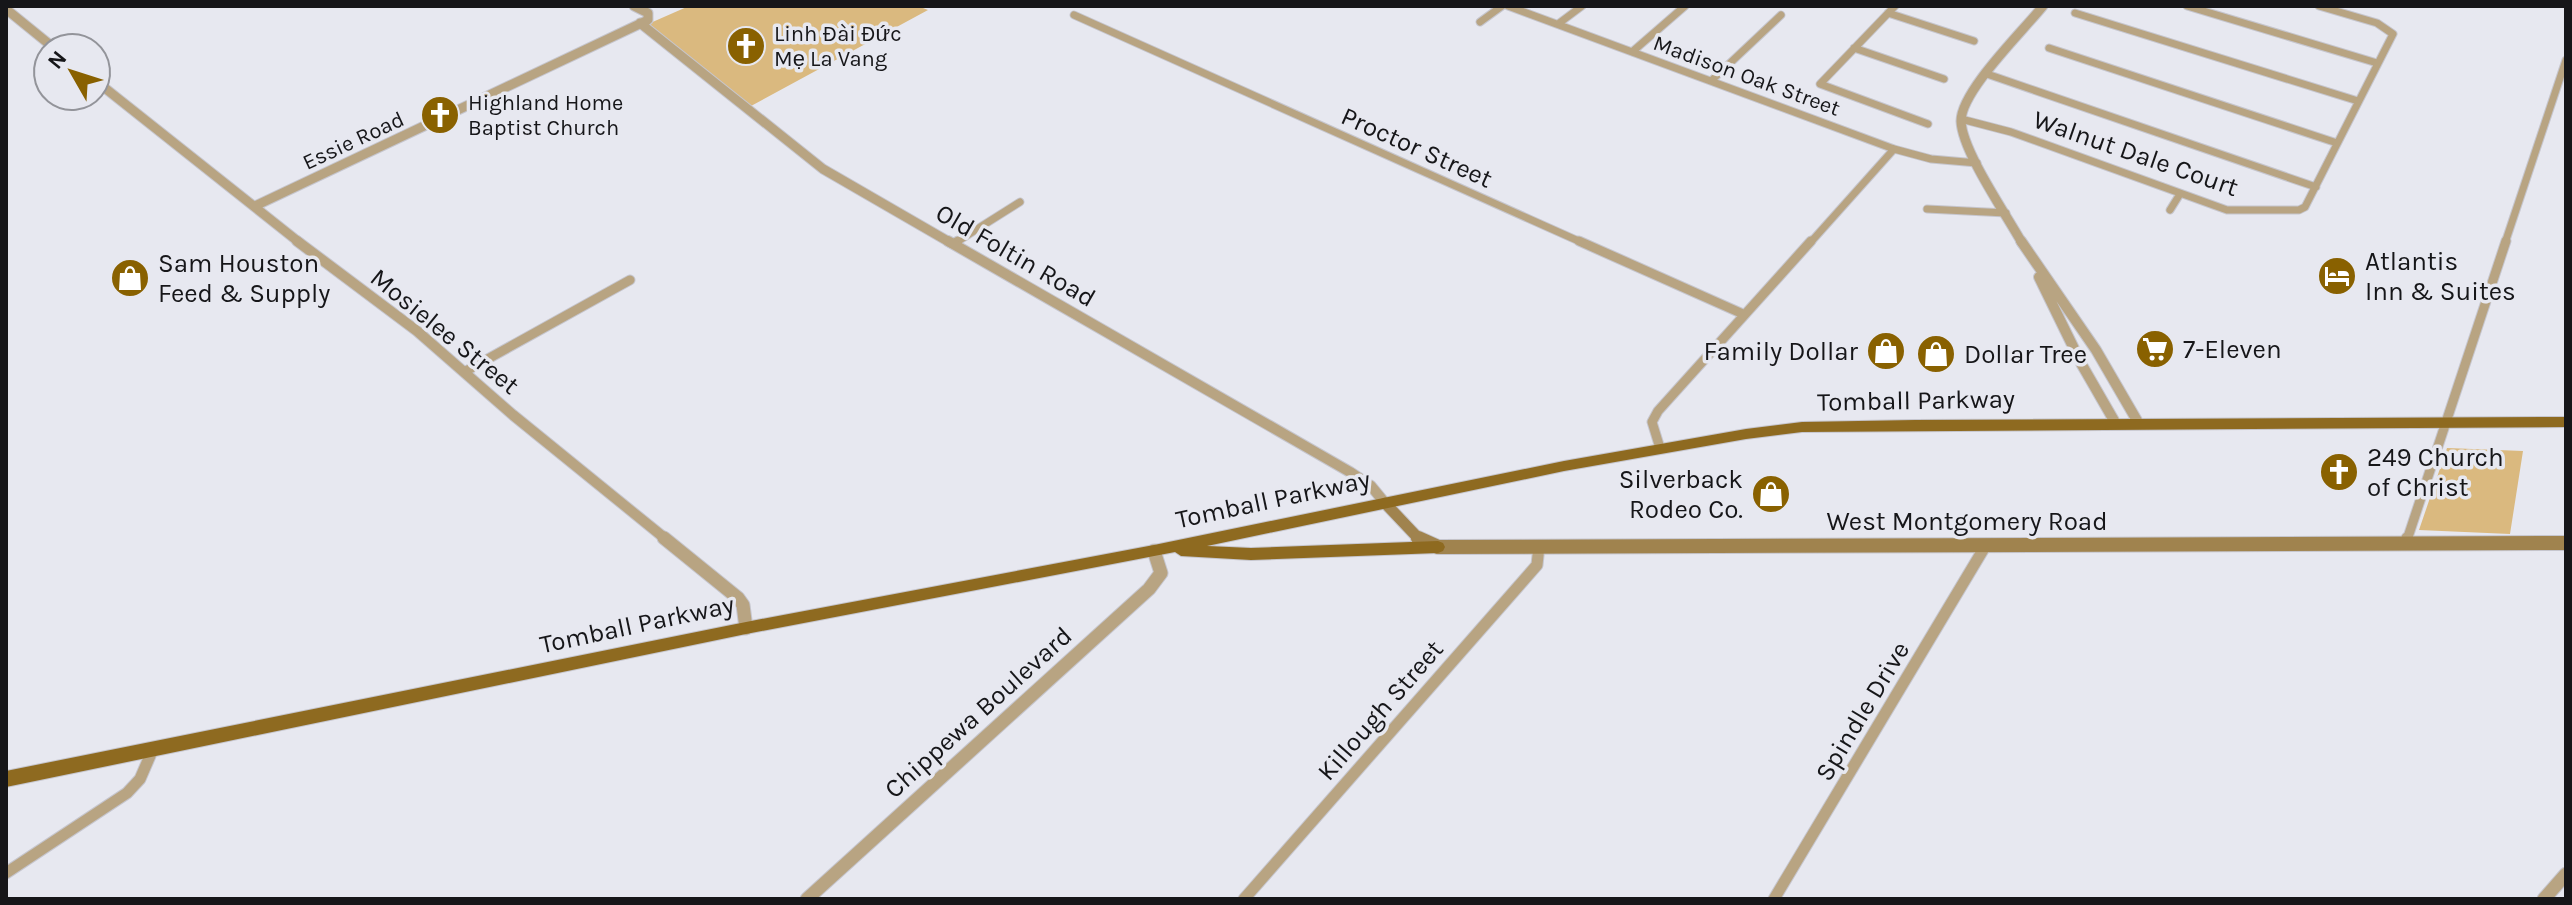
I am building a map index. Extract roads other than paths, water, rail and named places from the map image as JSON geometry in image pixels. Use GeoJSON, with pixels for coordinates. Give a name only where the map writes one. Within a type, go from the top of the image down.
{"type":"FeatureCollection","features":[{"type":"Feature","properties":{"kind":"main road","name":"Tomball Parkway"},"geometry":{"type":"LineString","coordinates":[[6,779],[746,628],[1157,550],[1660,448],[1802,427],[2566,422]]}},
{"type":"Feature","properties":{"kind":"main road"},"geometry":{"type":"LineString","coordinates":[[1385,503],[1420,540],[1438,547]]}},
{"type":"Feature","properties":{"kind":"main road","name":"West Montgomery Road"},"geometry":{"type":"LineString","coordinates":[[1438,547],[2566,543]]}},
{"type":"Feature","properties":{"kind":"main road"},"geometry":{"type":"LineString","coordinates":[[1157,550],[1251,554],[1438,547]]}},
{"type":"Feature","properties":{"kind":"street"},"geometry":{"type":"LineString","coordinates":[[634,6],[649,16],[640,23]]}},
{"type":"Feature","properties":{"kind":"street"},"geometry":{"type":"LineString","coordinates":[[1480,22],[1505,6]]}},
{"type":"Feature","properties":{"kind":"street","name":"Madison Oak Street"},"geometry":{"type":"LineString","coordinates":[[1505,6],[1894,149],[1931,159],[1977,163]]}},
{"type":"Feature","properties":{"kind":"street"},"geometry":{"type":"LineString","coordinates":[[1558,24],[1582,6]]}},
{"type":"Feature","properties":{"kind":"street"},"geometry":{"type":"LineString","coordinates":[[1632,52],[1685,6]]}},
{"type":"Feature","properties":{"kind":"street"},"geometry":{"type":"LineString","coordinates":[[1895,6],[1820,84],[1928,124]]}},
{"type":"Feature","properties":{"kind":"street"},"geometry":{"type":"LineString","coordinates":[[2043,6],[1967,98],[1961,119],[1965,141],[2031,258],[2064,330],[2116,424]]}},
{"type":"Feature","properties":{"kind":"street"},"geometry":{"type":"LineString","coordinates":[[2187,6],[2377,63]]}},
{"type":"Feature","properties":{"kind":"street"},"geometry":{"type":"LineString","coordinates":[[1987,74],[2316,187],[2393,34],[2388,28],[2319,6]]}},
{"type":"Feature","properties":{"kind":"street"},"geometry":{"type":"LineString","coordinates":[[6,9],[34,32]]}},
{"type":"Feature","properties":{"kind":"street"},"geometry":{"type":"LineString","coordinates":[[1888,13],[1974,41]]}},
{"type":"Feature","properties":{"kind":"street"},"geometry":{"type":"LineString","coordinates":[[2075,13],[2358,101]]}},
{"type":"Feature","properties":{"kind":"street","name":"Proctor Street"},"geometry":{"type":"LineString","coordinates":[[1074,15],[1743,314]]}},
{"type":"Feature","properties":{"kind":"street"},"geometry":{"type":"LineString","coordinates":[[1711,81],[1781,15]]}},
{"type":"Feature","properties":{"kind":"street","name":"Essie Road"},"geometry":{"type":"LineString","coordinates":[[255,206],[640,23]]}},
{"type":"Feature","properties":{"kind":"street","name":"Old Foltin Road"},"geometry":{"type":"LineString","coordinates":[[640,23],[823,169],[1358,477],[1385,503]]}},
{"type":"Feature","properties":{"kind":"street"},"geometry":{"type":"LineString","coordinates":[[1854,48],[1944,79]]}},
{"type":"Feature","properties":{"kind":"street"},"geometry":{"type":"LineString","coordinates":[[2049,48],[2337,143]]}},
{"type":"Feature","properties":{"kind":"street"},"geometry":{"type":"LineString","coordinates":[[2407,543],[2408,532],[2566,60]]}},
{"type":"Feature","properties":{"kind":"street","name":"Mosielee Street"},"geometry":{"type":"LineString","coordinates":[[112,94],[466,371],[525,425],[738,598],[743,605],[746,628]]}},
{"type":"Feature","properties":{"kind":"street","name":"Walnut Dale Court"},"geometry":{"type":"LineString","coordinates":[[1961,119],[2011,132],[2227,210],[2299,210],[2305,207],[2316,187]]}},
{"type":"Feature","properties":{"kind":"street"},"geometry":{"type":"LineString","coordinates":[[1660,448],[1652,422],[1658,411],[1894,149]]}},
{"type":"Feature","properties":{"kind":"street"},"geometry":{"type":"LineString","coordinates":[[2170,210],[2180,194]]}},
{"type":"Feature","properties":{"kind":"street"},"geometry":{"type":"LineString","coordinates":[[953,244],[1020,202]]}},
{"type":"Feature","properties":{"kind":"street"},"geometry":{"type":"LineString","coordinates":[[1927,209],[2006,213]]}},
{"type":"Feature","properties":{"kind":"street"},"geometry":{"type":"LineString","coordinates":[[2031,258],[2083,330],[2139,424]]}},
{"type":"Feature","properties":{"kind":"street"},"geometry":{"type":"LineString","coordinates":[[466,371],[630,280]]}},
{"type":"Feature","properties":{"kind":"street"},"geometry":{"type":"LineString","coordinates":[[2064,330],[2083,330]]}},
{"type":"Feature","properties":{"kind":"street","name":"Spindle Drive"},"geometry":{"type":"LineString","coordinates":[[1774,899],[1986,545]]}},
{"type":"Feature","properties":{"kind":"street","name":"Killough Street"},"geometry":{"type":"LineString","coordinates":[[1244,899],[1537,565],[1539,546]]}},
{"type":"Feature","properties":{"kind":"street","name":"Chippewa Boulevard"},"geometry":{"type":"LineString","coordinates":[[807,899],[1149,589],[1161,573],[1157,550]]}},
{"type":"Feature","properties":{"kind":"street"},"geometry":{"type":"LineString","coordinates":[[6,873],[127,793],[140,779],[153,749]]}},
{"type":"Feature","properties":{"kind":"street"},"geometry":{"type":"LineString","coordinates":[[2544,899],[2566,874]]}},
{"type":"Feature","properties":{"kind":"place","name":"Linh Đài Đức Mẹ La Vang"},"geometry":{"type":"Point","coordinates":[746,46]}},
{"type":"Feature","properties":{"kind":"place","name":"Highland Home Baptist Church"},"geometry":{"type":"Point","coordinates":[440,115]}},
{"type":"Feature","properties":{"kind":"place","name":"Atlantis Inn & Suites"},"geometry":{"type":"Point","coordinates":[2337,276]}},
{"type":"Feature","properties":{"kind":"place","name":"Sam Houston Feed & Supply"},"geometry":{"type":"Point","coordinates":[130,278]}},
{"type":"Feature","properties":{"kind":"place","name":"7-Eleven"},"geometry":{"type":"Point","coordinates":[2155,349]}},
{"type":"Feature","properties":{"kind":"place","name":"Family Dollar"},"geometry":{"type":"Point","coordinates":[1886,351]}},
{"type":"Feature","properties":{"kind":"place","name":"Dollar Tree"},"geometry":{"type":"Point","coordinates":[1936,354]}},
{"type":"Feature","properties":{"kind":"place","name":"249 Church of Christ"},"geometry":{"type":"Point","coordinates":[2339,472]}},
{"type":"Feature","properties":{"kind":"place","name":"Silverback Rodeo Co."},"geometry":{"type":"Point","coordinates":[1771,494]}}]}
